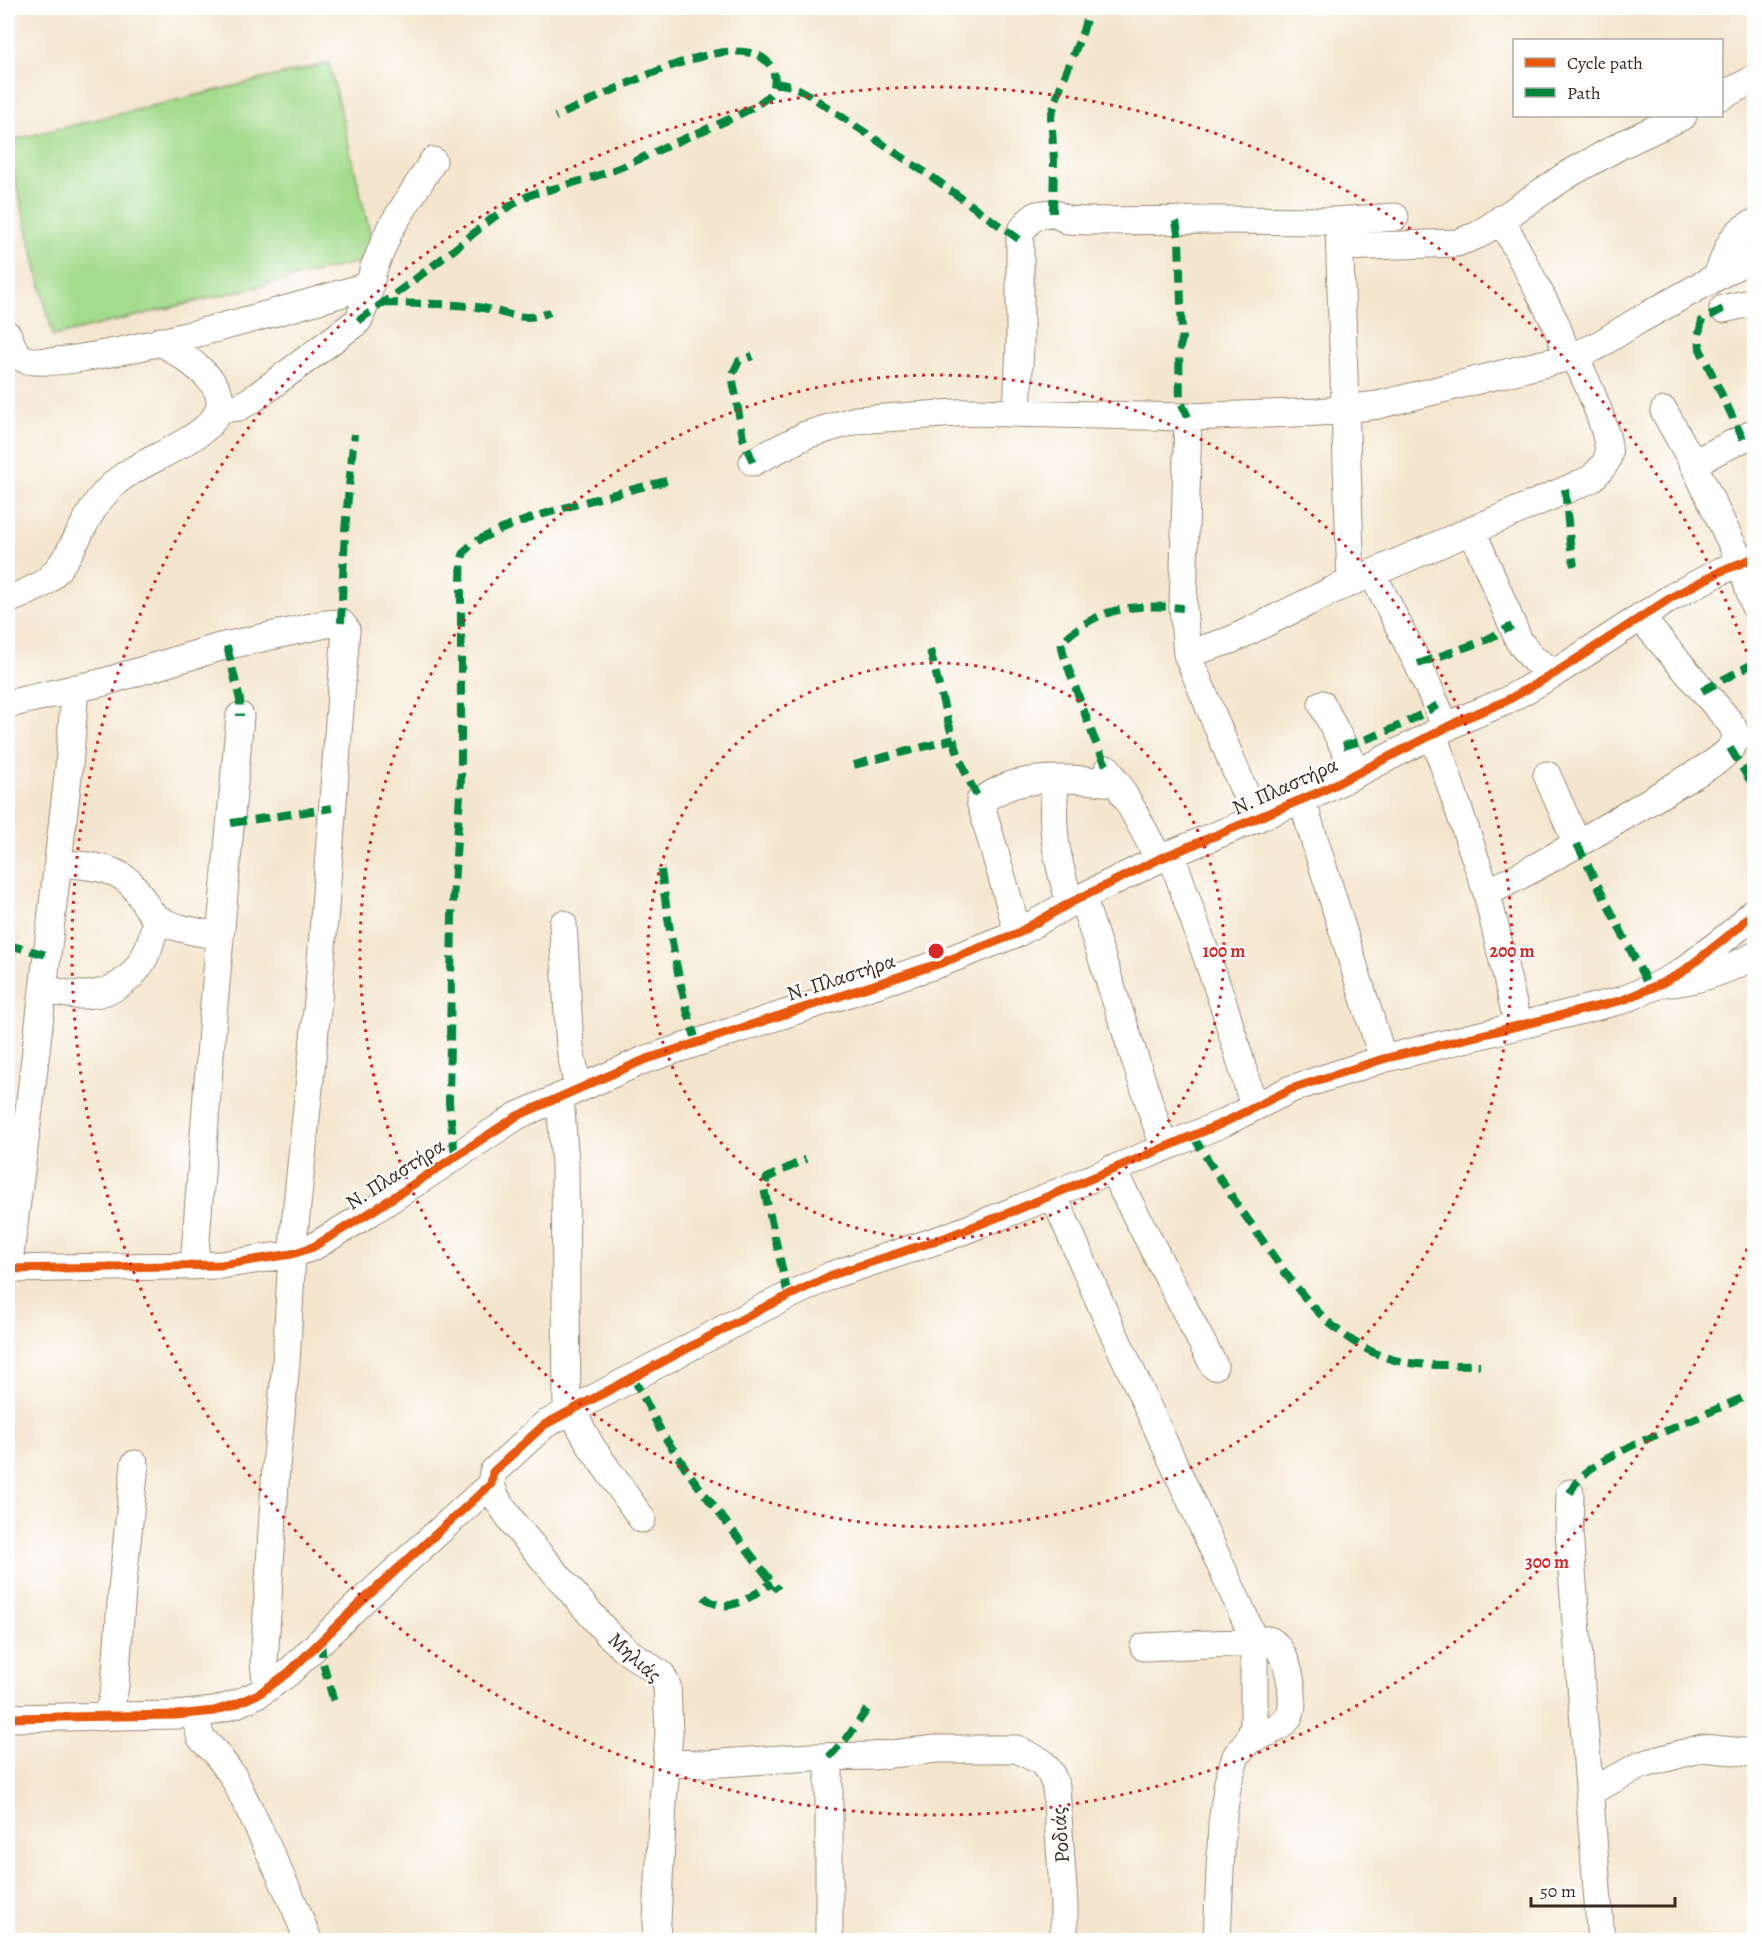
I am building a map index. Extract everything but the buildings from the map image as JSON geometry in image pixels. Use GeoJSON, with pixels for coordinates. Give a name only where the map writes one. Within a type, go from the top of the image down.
{"type":"FeatureCollection","features":[{"type":"Feature","properties":{"kind":"street"},"geometry":{"type":"LineString","coordinates":[[1723,95],[1755,79]]}},
{"type":"Feature","properties":{"kind":"street"},"geometry":{"type":"LineString","coordinates":[[1017,412],[1020,343],[1020,232],[1037,215],[1053,213],[1068,220],[1089,221],[1218,220],[1338,234],[1457,243],[1478,235],[1567,175],[1623,144],[1681,117]]}},
{"type":"Feature","properties":{"kind":"street"},"geometry":{"type":"LineString","coordinates":[[219,410],[239,407],[253,399],[358,321],[367,300],[373,270],[390,229],[433,161]]}},
{"type":"Feature","properties":{"kind":"street"},"geometry":{"type":"LineString","coordinates":[[1338,234],[1395,216]]}},
{"type":"Feature","properties":{"kind":"street"},"geometry":{"type":"LineString","coordinates":[[1187,654],[1231,640],[1362,577],[1591,479],[1608,457],[1608,444],[1597,407],[1501,219]]}},
{"type":"Feature","properties":{"kind":"street"},"geometry":{"type":"LineString","coordinates":[[753,462],[806,435],[856,420],[960,412],[1188,417],[1272,415],[1345,410],[1378,405],[1571,357],[1597,346],[1716,277],[1742,254],[1734,235],[1755,223]]}},
{"type":"Feature","properties":{"kind":"street"},"geometry":{"type":"LineString","coordinates":[[1338,234],[1345,410],[1362,577],[1418,664],[1440,730],[1487,893],[1518,1025]]}},
{"type":"Feature","properties":{"kind":"street"},"geometry":{"type":"LineString","coordinates":[[8,335],[16,352],[23,359],[43,362],[101,356],[286,310],[370,285]]}},
{"type":"Feature","properties":{"kind":"street"},"geometry":{"type":"LineString","coordinates":[[1724,309],[1755,302]]}},
{"type":"Feature","properties":{"kind":"street"},"geometry":{"type":"LineString","coordinates":[[8,600],[46,581],[62,562],[96,504],[117,481],[197,435],[214,420],[219,410],[221,396],[215,385],[192,363],[160,341]]}},
{"type":"Feature","properties":{"kind":"street"},"geometry":{"type":"LineString","coordinates":[[1664,411],[1748,560],[1755,605]]}},
{"type":"Feature","properties":{"kind":"street"},"geometry":{"type":"LineString","coordinates":[[1188,417],[1183,608],[1187,654],[1256,819]]}},
{"type":"Feature","properties":{"kind":"street"},"geometry":{"type":"LineString","coordinates":[[1693,463],[1755,433]]}},
{"type":"Feature","properties":{"kind":"street"},"geometry":{"type":"LineString","coordinates":[[1472,530],[1520,641],[1533,659],[1555,673]]}},
{"type":"Feature","properties":{"kind":"street","name":"Ν. Πλαστήρα"},"geometry":{"type":"LineString","coordinates":[[8,1269],[221,1265],[292,1254],[313,1247],[518,1116],[644,1060],[941,963],[1018,933],[1076,900],[1165,857],[1302,800],[1440,730],[1506,701],[1555,673],[1672,597],[1721,571],[1748,560]]}},
{"type":"Feature","properties":{"kind":"street"},"geometry":{"type":"LineString","coordinates":[[1487,893],[1577,844],[1721,757],[1734,743],[1736,737],[1732,726],[1640,617]]}},
{"type":"Feature","properties":{"kind":"street"},"geometry":{"type":"LineString","coordinates":[[8,704],[227,646],[326,624],[341,623],[346,629],[318,1000],[292,1254],[286,1363],[276,1466],[264,1663],[267,1688]]}},
{"type":"Feature","properties":{"kind":"street"},"geometry":{"type":"LineString","coordinates":[[8,1269],[58,863],[75,688]]}},
{"type":"Feature","properties":{"kind":"street"},"geometry":{"type":"LineString","coordinates":[[1322,704],[1358,773]]}},
{"type":"Feature","properties":{"kind":"street"},"geometry":{"type":"LineString","coordinates":[[194,1266],[240,716]]}},
{"type":"Feature","properties":{"kind":"street"},"geometry":{"type":"LineString","coordinates":[[1018,933],[980,801],[997,791],[1019,783],[1091,780],[1112,775],[1165,857],[1225,1009],[1254,1107]]}},
{"type":"Feature","properties":{"kind":"street"},"geometry":{"type":"LineString","coordinates":[[1547,775],[1577,844]]}},
{"type":"Feature","properties":{"kind":"street"},"geometry":{"type":"LineString","coordinates":[[1056,780],[1052,803],[1054,840],[1059,866],[1076,900],[1164,1148]]}},
{"type":"Feature","properties":{"kind":"street"},"geometry":{"type":"LineString","coordinates":[[1302,800],[1383,1059]]}},
{"type":"Feature","properties":{"kind":"street"},"geometry":{"type":"LineString","coordinates":[[58,863],[100,867],[120,875],[134,886],[156,918],[174,926],[220,936]]}},
{"type":"Feature","properties":{"kind":"street"},"geometry":{"type":"LineString","coordinates":[[8,1718],[194,1713],[214,1711],[236,1704],[267,1688],[288,1672],[490,1484],[494,1472],[544,1425],[763,1308],[832,1275],[947,1237],[1164,1148],[1291,1089],[1383,1059],[1623,1000],[1681,973],[1738,928],[1755,911]]}},
{"type":"Feature","properties":{"kind":"street"},"geometry":{"type":"LineString","coordinates":[[43,989],[82,996],[104,993],[122,986],[133,975],[145,956],[154,936],[156,918]]}},
{"type":"Feature","properties":{"kind":"street"},"geometry":{"type":"LineString","coordinates":[[563,924],[570,1048],[565,1165],[569,1411],[642,1519]]}},
{"type":"Feature","properties":{"kind":"street"},"geometry":{"type":"LineString","coordinates":[[1660,984],[1713,975],[1755,956]]}},
{"type":"Feature","properties":{"kind":"street"},"geometry":{"type":"LineString","coordinates":[[1112,1169],[1214,1366]]}},
{"type":"Feature","properties":{"kind":"street"},"geometry":{"type":"LineString","coordinates":[[1053,1194],[1108,1321],[1254,1642],[1254,1726],[1249,1740],[1236,1756],[1228,1782],[1222,1823],[1217,1941]]}},
{"type":"Feature","properties":{"kind":"street"},"geometry":{"type":"LineString","coordinates":[[100,1717],[110,1709],[115,1686],[135,1464]]}},
{"type":"Feature","properties":{"kind":"street","name":"Μηλιάς"},"geometry":{"type":"LineString","coordinates":[[490,1484],[495,1496],[516,1527],[607,1633],[627,1651],[662,1675],[667,1686],[669,1734],[656,1941]]}},
{"type":"Feature","properties":{"kind":"street"},"geometry":{"type":"LineString","coordinates":[[1570,1493],[1569,1532],[1601,1941]]}},
{"type":"Feature","properties":{"kind":"street"},"geometry":{"type":"LineString","coordinates":[[1144,1647],[1267,1640],[1273,1642],[1284,1659],[1292,1682],[1289,1717],[1276,1728],[1249,1740]]}},
{"type":"Feature","properties":{"kind":"street"},"geometry":{"type":"LineString","coordinates":[[194,1713],[201,1738],[215,1752],[232,1776],[258,1827],[308,1941]]}},
{"type":"Feature","properties":{"kind":"street"},"geometry":{"type":"LineString","coordinates":[[1589,1792],[1641,1765],[1702,1748],[1755,1753]]}},
{"type":"Feature","properties":{"kind":"street","name":"Ροδιάς"},"geometry":{"type":"LineString","coordinates":[[829,1757],[873,1756],[936,1749],[1017,1749],[1042,1762],[1051,1774],[1056,1787],[1064,1905],[1064,1941]]}},
{"type":"Feature","properties":{"kind":"street"},"geometry":{"type":"LineString","coordinates":[[667,1763],[707,1764],[829,1757],[829,1941]]}},
{"type":"Feature","properties":{"kind":"green space"},"geometry":{"type":"Polygon","coordinates":[[[329,63],[376,258],[53,336],[8,141],[329,63]]]}},
{"type":"Feature","properties":{"kind":"marked path"},"geometry":{"type":"LineString","coordinates":[[1053,213],[1054,160],[1051,116],[1083,31],[1089,8]]}},
{"type":"Feature","properties":{"kind":"marked path"},"geometry":{"type":"LineString","coordinates":[[358,321],[516,202],[533,194],[617,169],[745,112],[767,97],[773,89],[773,70],[769,64],[752,53],[727,52],[697,58],[665,68],[555,117]]}},
{"type":"Feature","properties":{"kind":"marked path"},"geometry":{"type":"LineString","coordinates":[[775,83],[793,86],[806,93],[929,175],[1020,240]]}},
{"type":"Feature","properties":{"kind":"marked path"},"geometry":{"type":"LineString","coordinates":[[1176,221],[1179,239],[1182,338],[1179,352],[1180,400],[1188,417]]}},
{"type":"Feature","properties":{"kind":"marked path"},"geometry":{"type":"LineString","coordinates":[[383,303],[465,306],[521,317],[550,312]]}},
{"type":"Feature","properties":{"kind":"marked path"},"geometry":{"type":"LineString","coordinates":[[1723,309],[1702,320],[1699,334],[1700,349],[1743,439]]}},
{"type":"Feature","properties":{"kind":"marked path"},"geometry":{"type":"LineString","coordinates":[[753,356],[739,361],[732,375],[743,438],[753,462]]}},
{"type":"Feature","properties":{"kind":"marked path"},"geometry":{"type":"LineString","coordinates":[[341,623],[345,530],[354,434]]}},
{"type":"Feature","properties":{"kind":"marked path"},"geometry":{"type":"LineString","coordinates":[[455,1155],[449,1103],[452,916],[461,779],[463,556],[475,542],[526,520],[670,480]]}},
{"type":"Feature","properties":{"kind":"marked path"},"geometry":{"type":"LineString","coordinates":[[1565,489],[1574,566]]}},
{"type":"Feature","properties":{"kind":"marked path"},"geometry":{"type":"LineString","coordinates":[[1106,765],[1093,736],[1061,643],[1089,621],[1118,610],[1148,607],[1183,608]]}},
{"type":"Feature","properties":{"kind":"marked path"},"geometry":{"type":"LineString","coordinates":[[1418,664],[1486,640],[1512,626]]}},
{"type":"Feature","properties":{"kind":"marked path"},"geometry":{"type":"LineString","coordinates":[[227,646],[240,700],[240,716]]}},
{"type":"Feature","properties":{"kind":"marked path"},"geometry":{"type":"LineString","coordinates":[[930,650],[956,747],[980,801]]}},
{"type":"Feature","properties":{"kind":"marked path"},"geometry":{"type":"LineString","coordinates":[[1702,691],[1754,663]]}},
{"type":"Feature","properties":{"kind":"marked path"},"geometry":{"type":"LineString","coordinates":[[1343,746],[1392,729],[1438,705]]}},
{"type":"Feature","properties":{"kind":"marked path"},"geometry":{"type":"LineString","coordinates":[[854,765],[954,739]]}},
{"type":"Feature","properties":{"kind":"marked path"},"geometry":{"type":"LineString","coordinates":[[1730,748],[1754,787]]}},
{"type":"Feature","properties":{"kind":"marked path"},"geometry":{"type":"LineString","coordinates":[[231,823],[332,808]]}},
{"type":"Feature","properties":{"kind":"marked path"},"geometry":{"type":"LineString","coordinates":[[1577,844],[1650,989]]}},
{"type":"Feature","properties":{"kind":"marked path"},"geometry":{"type":"LineString","coordinates":[[661,870],[675,957],[684,1000],[697,1043]]}},
{"type":"Feature","properties":{"kind":"marked path"},"geometry":{"type":"LineString","coordinates":[[8,945],[47,955]]}},
{"type":"Feature","properties":{"kind":"marked path"},"geometry":{"type":"LineString","coordinates":[[1193,1136],[1294,1285],[1326,1320],[1344,1335],[1385,1357],[1408,1363],[1480,1365]]}},
{"type":"Feature","properties":{"kind":"marked path"},"geometry":{"type":"LineString","coordinates":[[788,1295],[764,1189],[767,1178],[806,1159]]}},
{"type":"Feature","properties":{"kind":"marked path"},"geometry":{"type":"LineString","coordinates":[[633,1377],[662,1433],[693,1479],[778,1590]]}},
{"type":"Feature","properties":{"kind":"marked path"},"geometry":{"type":"LineString","coordinates":[[1570,1493],[1575,1484],[1590,1469],[1608,1458],[1754,1393]]}},
{"type":"Feature","properties":{"kind":"marked path"},"geometry":{"type":"LineString","coordinates":[[704,1597],[713,1603],[730,1605],[747,1599],[772,1583]]}},
{"type":"Feature","properties":{"kind":"marked path"},"geometry":{"type":"LineString","coordinates":[[321,1641],[323,1663],[334,1702]]}},
{"type":"Feature","properties":{"kind":"marked path"},"geometry":{"type":"LineString","coordinates":[[829,1757],[850,1734],[868,1708]]}},
{"type":"Feature","properties":{"kind":"cycle path"},"geometry":{"type":"LineString","coordinates":[[8,1269],[221,1265],[292,1254],[313,1247],[371,1212],[517,1116],[644,1060],[941,963],[1018,933],[1070,903],[1159,859],[1322,791],[1463,719],[1506,701],[1555,673],[1672,597],[1721,571],[1754,558]]}},
{"type":"Feature","properties":{"kind":"cycle path"},"geometry":{"type":"LineString","coordinates":[[8,1718],[176,1715],[214,1711],[260,1693],[288,1673],[359,1604],[491,1484],[493,1472],[544,1425],[763,1308],[832,1275],[947,1237],[1016,1210],[1223,1123],[1291,1089],[1383,1059],[1623,1000],[1681,973],[1738,928],[1754,911]]}}]}
